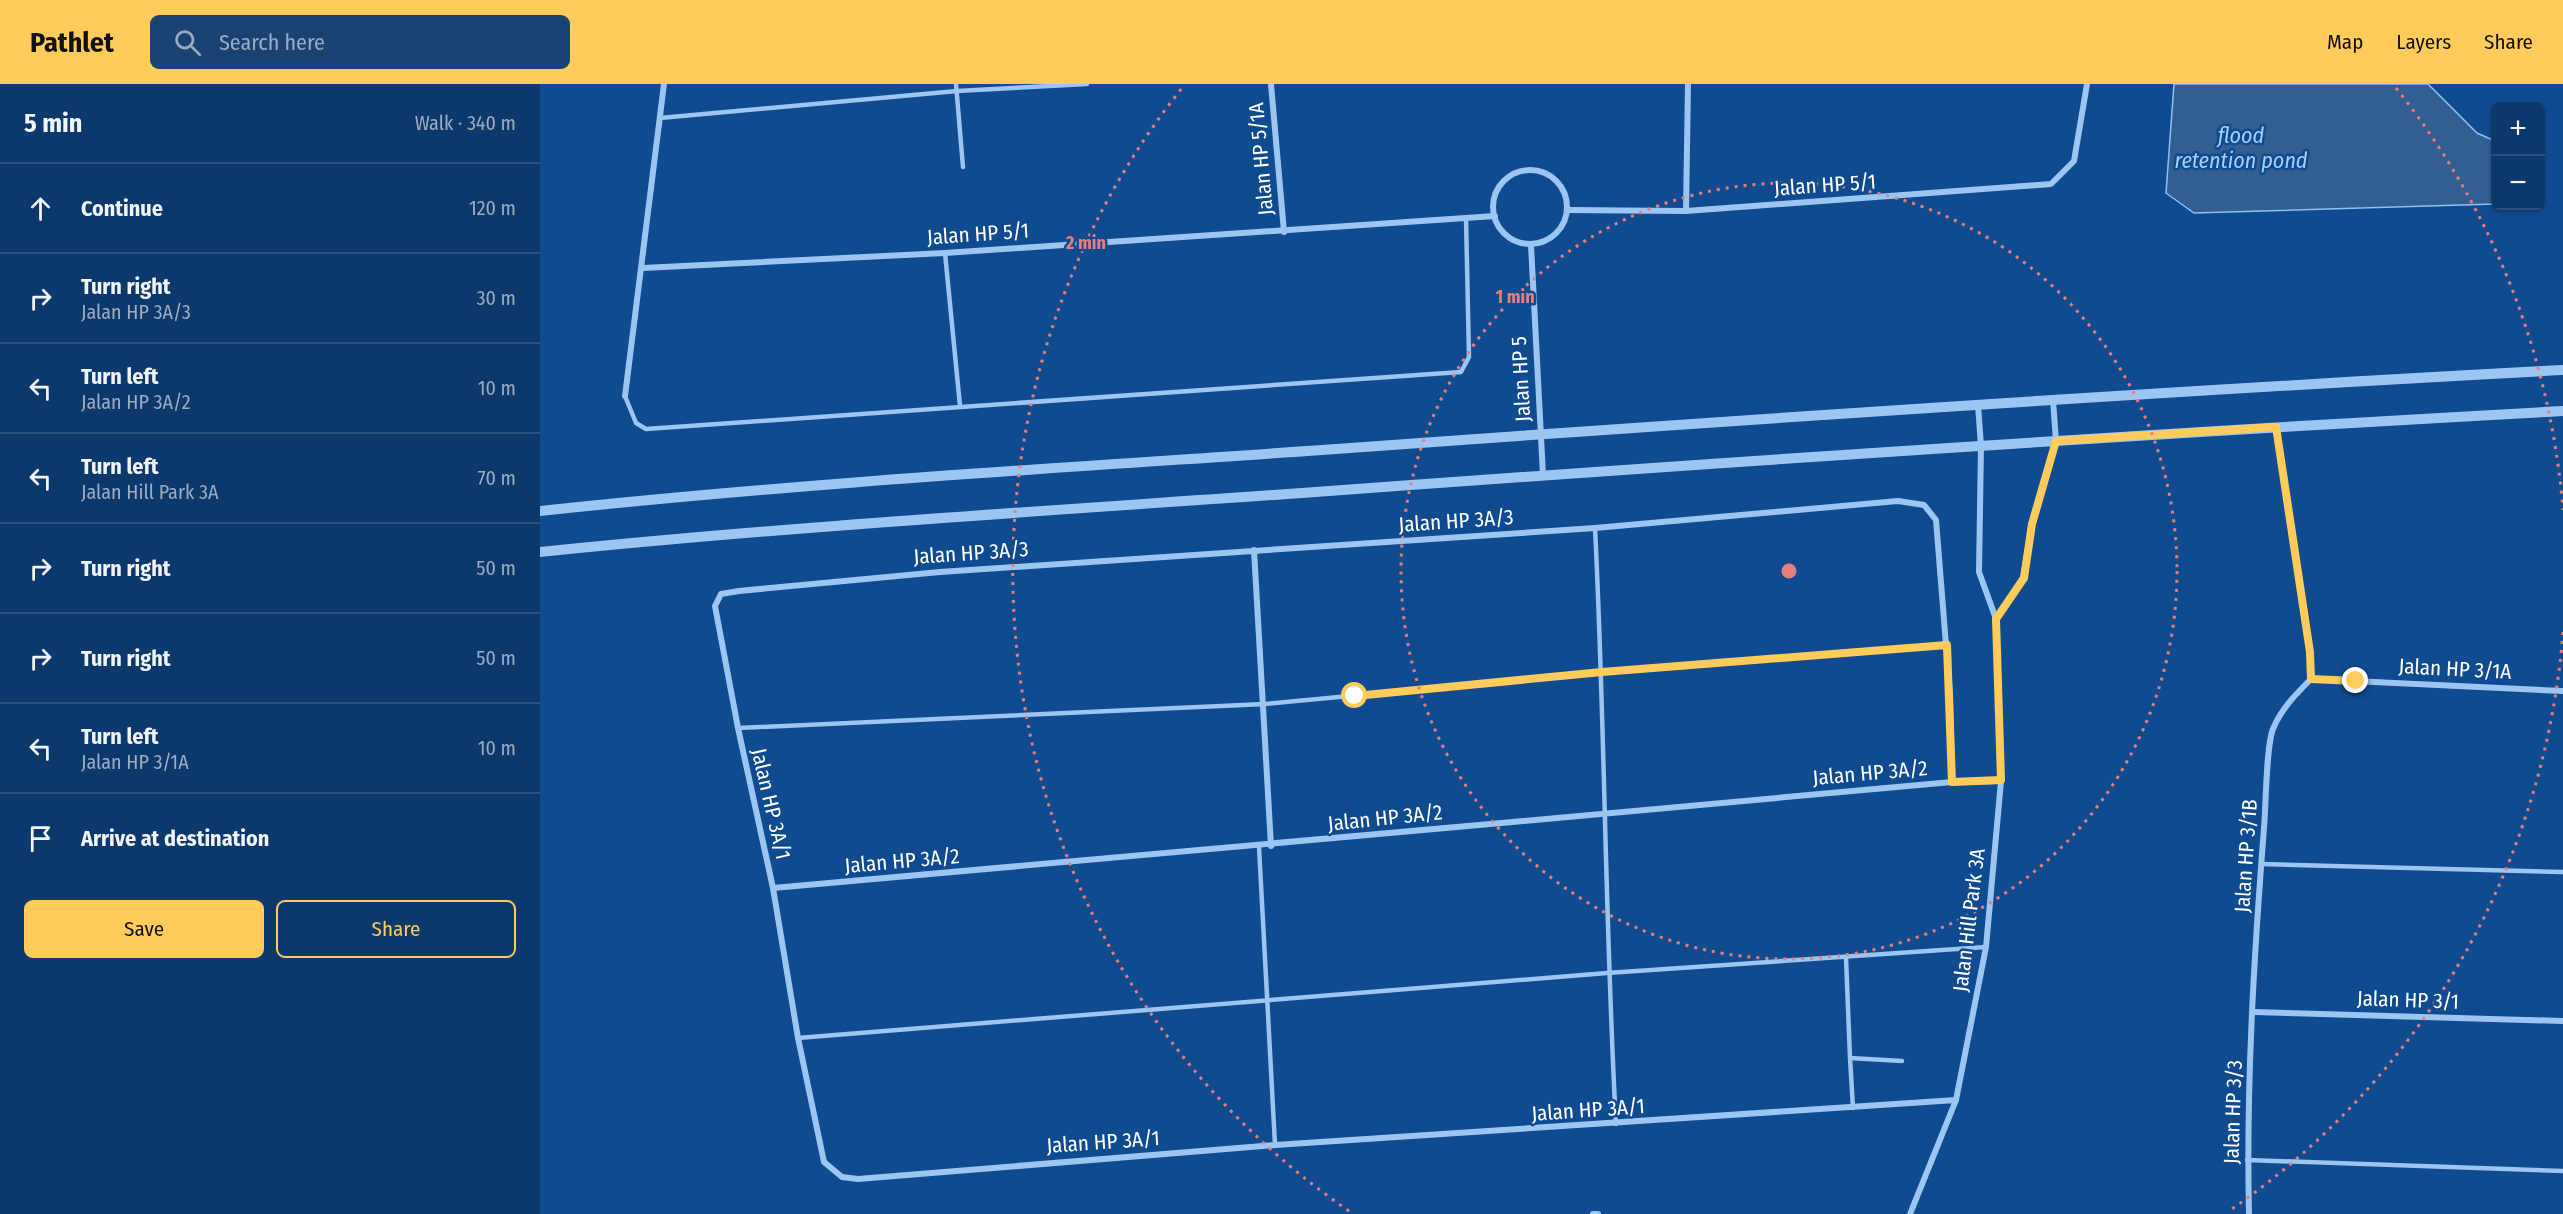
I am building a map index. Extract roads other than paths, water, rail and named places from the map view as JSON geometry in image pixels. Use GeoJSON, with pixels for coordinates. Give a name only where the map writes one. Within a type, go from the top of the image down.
{"type":"FeatureCollection","features":[{"type":"Feature","properties":{"kind":"street"},"geometry":{"type":"LineString","coordinates":[[625,396],[643,268],[664,84]]}},
{"type":"Feature","properties":{"kind":"street","name":"Jalan HP 5/1A"},"geometry":{"type":"LineString","coordinates":[[1271,84],[1284,232]]}},
{"type":"Feature","properties":{"kind":"street"},"geometry":{"type":"LineString","coordinates":[[1686,211],[1688,84]]}},
{"type":"Feature","properties":{"kind":"street","name":"Jalan HP 5/1"},"geometry":{"type":"LineString","coordinates":[[1567,210],[1686,211],[2051,184],[2074,161],[2087,84]]}},
{"type":"Feature","properties":{"kind":"street"},"geometry":{"type":"LineString","coordinates":[[1525,171],[1537,171],[1557,182],[1563,192],[1567,210],[1564,224],[1555,236],[1531,244],[1512,240],[1499,227],[1495,216],[1493,209],[1497,191],[1514,174],[1525,171]]}},
{"type":"Feature","properties":{"kind":"street","name":"Jalan HP 5/1"},"geometry":{"type":"LineString","coordinates":[[643,268],[945,253],[1284,232],[1495,216]]}},
{"type":"Feature","properties":{"kind":"street","name":"Jalan HP 5"},"geometry":{"type":"LineString","coordinates":[[1531,244],[1543,475]]}},
{"type":"Feature","properties":{"kind":"street"},"geometry":{"type":"LineString","coordinates":[[540,511],[688,495],[1541,434],[2053,400],[2563,370]]}},
{"type":"Feature","properties":{"kind":"street"},"geometry":{"type":"LineString","coordinates":[[1996,619],[2024,578],[2032,524],[2056,441],[2053,400]]}},
{"type":"Feature","properties":{"kind":"street","name":"Jalan Hill Park 3A"},"geometry":{"type":"LineString","coordinates":[[1910,1214],[1956,1100],[1986,947],[2001,780],[1996,619],[1979,572],[1981,446],[1978,405]]}},
{"type":"Feature","properties":{"kind":"street"},"geometry":{"type":"LineString","coordinates":[[540,552],[692,536],[1543,475],[2276,427],[2563,411]]}},
{"type":"Feature","properties":{"kind":"street","name":"Jalan HP 3A/3"},"geometry":{"type":"LineString","coordinates":[[715,606],[721,594],[739,591],[940,572],[1595,528],[1898,501],[1924,505],[1936,520],[1947,645],[1952,782]]}},
{"type":"Feature","properties":{"kind":"street"},"geometry":{"type":"LineString","coordinates":[[1254,550],[1265,704],[1271,846]]}},
{"type":"Feature","properties":{"kind":"street","name":"Jalan HP 3A/1"},"geometry":{"type":"LineString","coordinates":[[715,606],[738,728],[773,888],[798,1038],[824,1162],[842,1177],[858,1179],[1275,1145],[1956,1100]]}},
{"type":"Feature","properties":{"kind":"street","name":"Jalan HP 3/1A"},"geometry":{"type":"LineString","coordinates":[[2311,679],[2563,691]]}},
{"type":"Feature","properties":{"kind":"street","name":"Jalan HP 3/1B"},"geometry":{"type":"LineString","coordinates":[[2253,1012],[2261,864],[2272,731],[2285,706],[2311,679]]}},
{"type":"Feature","properties":{"kind":"street","name":"Jalan HP 3A/2"},"geometry":{"type":"LineString","coordinates":[[773,888],[1271,846],[1952,782],[2001,780]]}},
{"type":"Feature","properties":{"kind":"street","name":"Jalan HP 3/1"},"geometry":{"type":"LineString","coordinates":[[2253,1012],[2563,1022]]}},
{"type":"Feature","properties":{"kind":"street","name":"Jalan HP 3/3"},"geometry":{"type":"LineString","coordinates":[[2248,1214],[2247,1160],[2253,1012]]}},
{"type":"Feature","properties":{"kind":"street"},"geometry":{"type":"LineString","coordinates":[[1593,1214],[1598,1214]]}},
{"type":"Feature","properties":{"kind":"lane"},"geometry":{"type":"LineString","coordinates":[[956,84],[963,166]]}},
{"type":"Feature","properties":{"kind":"lane"},"geometry":{"type":"LineString","coordinates":[[660,118],[957,91],[1087,84]]}},
{"type":"Feature","properties":{"kind":"lane"},"geometry":{"type":"LineString","coordinates":[[625,396],[636,423],[646,429],[1461,372],[1469,357],[1466,218]]}},
{"type":"Feature","properties":{"kind":"lane"},"geometry":{"type":"LineString","coordinates":[[945,253],[960,406]]}},
{"type":"Feature","properties":{"kind":"lane"},"geometry":{"type":"LineString","coordinates":[[2276,427],[2310,652],[2311,679]]}},
{"type":"Feature","properties":{"kind":"lane"},"geometry":{"type":"LineString","coordinates":[[1595,528],[1606,813],[1607,973],[1616,1124]]}},
{"type":"Feature","properties":{"kind":"lane"},"geometry":{"type":"LineString","coordinates":[[738,728],[1265,704],[1602,672],[1947,645]]}},
{"type":"Feature","properties":{"kind":"lane"},"geometry":{"type":"LineString","coordinates":[[1259,847],[1265,1001],[1275,1145]]}},
{"type":"Feature","properties":{"kind":"lane"},"geometry":{"type":"LineString","coordinates":[[2261,864],[2563,872]]}},
{"type":"Feature","properties":{"kind":"lane"},"geometry":{"type":"LineString","coordinates":[[798,1038],[1607,973],[1986,947]]}},
{"type":"Feature","properties":{"kind":"lane"},"geometry":{"type":"LineString","coordinates":[[1846,958],[1853,1108]]}},
{"type":"Feature","properties":{"kind":"lane"},"geometry":{"type":"LineString","coordinates":[[1850,1058],[1902,1060]]}},
{"type":"Feature","properties":{"kind":"lane"},"geometry":{"type":"LineString","coordinates":[[2247,1160],[2563,1171]]}},
{"type":"Feature","properties":{"kind":"water","name":"flood retention pond"},"geometry":{"type":"Polygon","coordinates":[[[2174,84],[2428,84],[2477,133],[2491,139],[2491,204],[2194,213],[2166,193],[2174,84]]]}}]}
